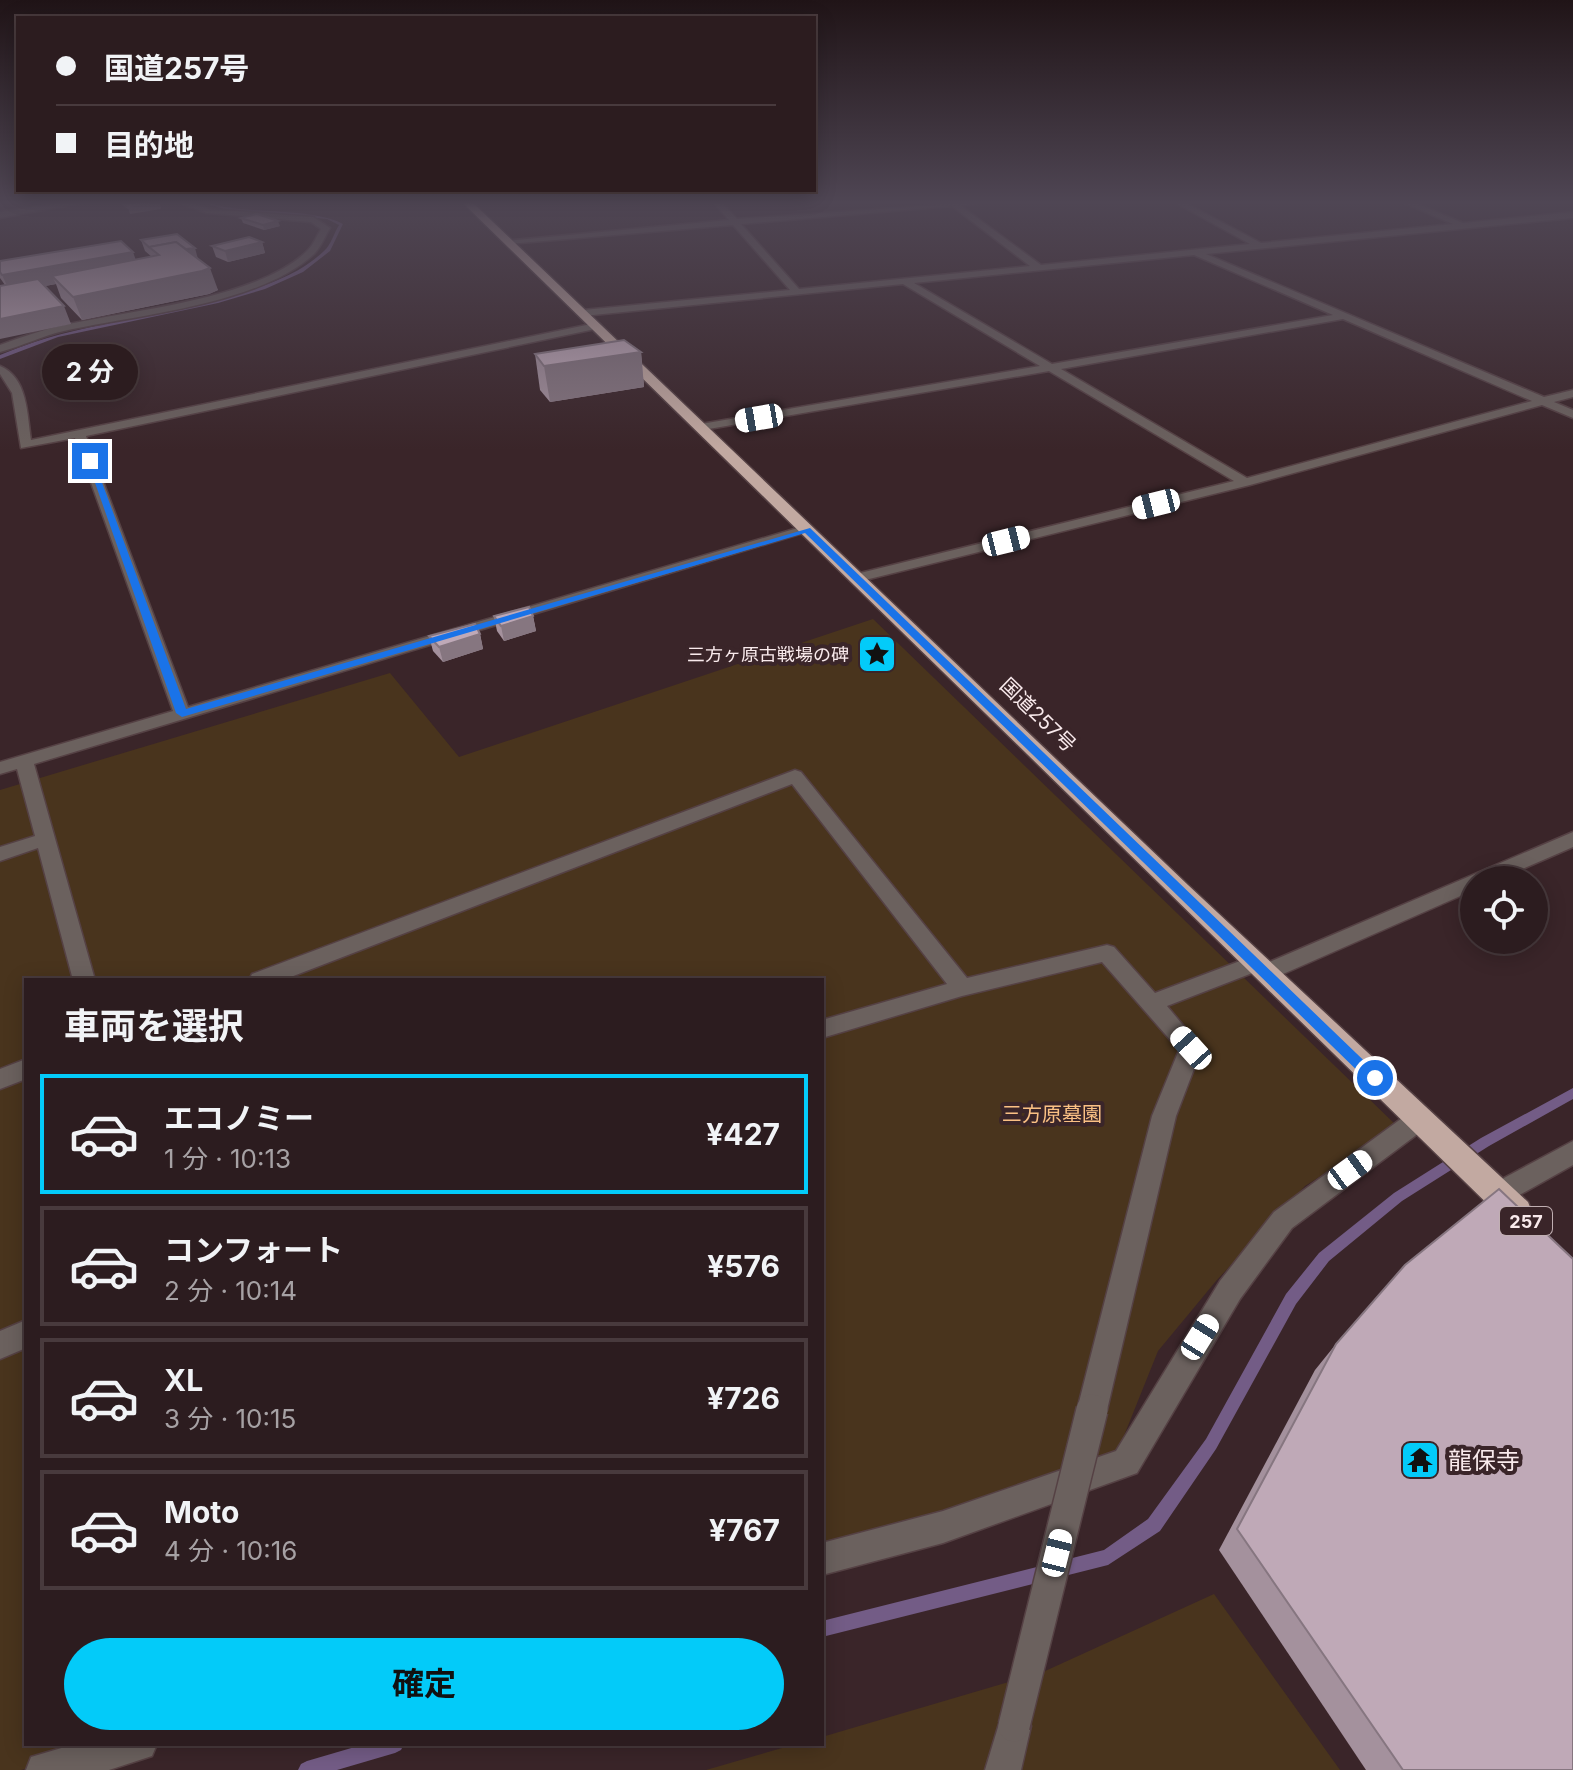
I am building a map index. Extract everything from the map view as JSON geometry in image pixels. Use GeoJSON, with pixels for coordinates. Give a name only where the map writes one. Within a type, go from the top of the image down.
{"type":"FeatureCollection","features":[{"type":"Feature","properties":{"kind":"highway","name":"国道257号"},"geometry":{"type":"LineString","coordinates":[[553,285],[1418,1120],[1541,1235]]}},
{"type":"Feature","properties":{"kind":"street"},"geometry":{"type":"LineString","coordinates":[[0,349],[64,327],[223,295],[251,285]]}},
{"type":"Feature","properties":{"kind":"street"},"geometry":{"type":"LineString","coordinates":[[790,285],[797,292]]}},
{"type":"Feature","properties":{"kind":"street"},"geometry":{"type":"LineString","coordinates":[[0,369],[9,374],[16,386],[25,445],[590,320],[869,285]]}},
{"type":"Feature","properties":{"kind":"street"},"geometry":{"type":"LineString","coordinates":[[910,285],[1245,482]]}},
{"type":"Feature","properties":{"kind":"street"},"geometry":{"type":"LineString","coordinates":[[1267,285],[1573,414]]}},
{"type":"Feature","properties":{"kind":"street"},"geometry":{"type":"LineString","coordinates":[[701,428],[1340,317]]}},
{"type":"Feature","properties":{"kind":"street"},"geometry":{"type":"LineString","coordinates":[[857,578],[1245,482],[1573,393]]}},
{"type":"Feature","properties":{"kind":"street"},"geometry":{"type":"LineString","coordinates":[[79,433],[182,713]]}},
{"type":"Feature","properties":{"kind":"street"},"geometry":{"type":"LineString","coordinates":[[0,768],[806,530]]}},
{"type":"Feature","properties":{"kind":"street"},"geometry":{"type":"LineString","coordinates":[[24,761],[83,978]]}},
{"type":"Feature","properties":{"kind":"street"},"geometry":{"type":"LineString","coordinates":[[265,978],[795,776],[962,988]]}},
{"type":"Feature","properties":{"kind":"street"},"geometry":{"type":"LineString","coordinates":[[0,854],[46,839]]}},
{"type":"Feature","properties":{"kind":"street"},"geometry":{"type":"LineString","coordinates":[[1511,866],[1573,839]]}},
{"type":"Feature","properties":{"kind":"street"},"geometry":{"type":"LineString","coordinates":[[1151,1003],[1261,968],[1460,887]]}},
{"type":"Feature","properties":{"kind":"street"},"geometry":{"type":"LineString","coordinates":[[824,1028],[962,988],[1107,953],[1191,1048],[1164,1116],[1003,1770]]}},
{"type":"Feature","properties":{"kind":"street"},"geometry":{"type":"LineString","coordinates":[[0,1079],[24,1070]]}},
{"type":"Feature","properties":{"kind":"street"},"geometry":{"type":"LineString","coordinates":[[824,1558],[943,1527],[1126,1462],[1230,1290],[1283,1220],[1418,1120]]}},
{"type":"Feature","properties":{"kind":"street"},"geometry":{"type":"LineString","coordinates":[[1489,1185],[1573,1152]]}},
{"type":"Feature","properties":{"kind":"street"},"geometry":{"type":"LineString","coordinates":[[0,1345],[24,1335]]}},
{"type":"Feature","properties":{"kind":"street"},"geometry":{"type":"LineString","coordinates":[[44,1770],[133,1746]]}},
{"type":"Feature","properties":{"kind":"green space","name":"三方原墓園"},"geometry":{"type":"Polygon","coordinates":[[[873,619],[1398,1127],[1305,1186],[1216,1281],[1158,1351],[1115,1458],[824,1564],[824,978],[24,978],[24,1746],[114,1746],[21,1770],[0,1770],[0,790],[390,673],[459,757],[873,619]]]}},
{"type":"Feature","properties":{"kind":"green space"},"geometry":{"type":"Polygon","coordinates":[[[1214,1594],[1340,1770],[706,1770],[789,1746],[824,1746],[824,1736],[1043,1672],[1214,1594]]]}},
{"type":"Feature","properties":{"kind":"building"},"geometry":{"type":"Polygon","coordinates":[[[43,285],[64,306],[0,319],[0,286],[43,285]]]}},
{"type":"Feature","properties":{"kind":"building"},"geometry":{"type":"Polygon","coordinates":[[[61,285],[135,285],[73,297],[61,285]]]}},
{"type":"Feature","properties":{"kind":"building"},"geometry":{"type":"Polygon","coordinates":[[[624,340],[641,352],[544,366],[535,354],[624,340]]]}},
{"type":"Feature","properties":{"kind":"building"},"geometry":{"type":"Polygon","coordinates":[[[529,607],[533,616],[501,626],[494,616],[529,607]]]}},
{"type":"Feature","properties":{"kind":"building"},"geometry":{"type":"Polygon","coordinates":[[[475,624],[480,634],[439,647],[429,636],[475,624]]]}},
{"type":"Feature","properties":{"kind":"building","name":"龍保寺"},"geometry":{"type":"Polygon","coordinates":[[[1499,1189],[1573,1259],[1573,1770],[1403,1770],[1237,1529],[1336,1344],[1405,1265],[1499,1189]]]}},
{"type":"Feature","properties":{"kind":"waterway"},"geometry":{"type":"LineString","coordinates":[[0,357],[57,336],[218,302],[271,285]]}},
{"type":"Feature","properties":{"kind":"waterway"},"geometry":{"type":"LineString","coordinates":[[824,1628],[1108,1557],[1154,1525],[1211,1444],[1291,1299],[1324,1257],[1398,1197],[1485,1142],[1573,1093]]}},
{"type":"Feature","properties":{"kind":"waterway"},"geometry":{"type":"LineString","coordinates":[[307,1770],[388,1746]]}},
{"type":"Feature","properties":{"kind":"place","name":"三方ヶ原古戦場の碑"},"geometry":{"type":"Point","coordinates":[877,654]}},
{"type":"Feature","properties":{"kind":"place","name":"龍保寺"},"geometry":{"type":"Point","coordinates":[1420,1460]}},
{"type":"Feature","properties":{"kind":"route"},"geometry":{"type":"LineString","coordinates":[[90,461],[182,713],[806,530],[1375,1078]]}}]}
